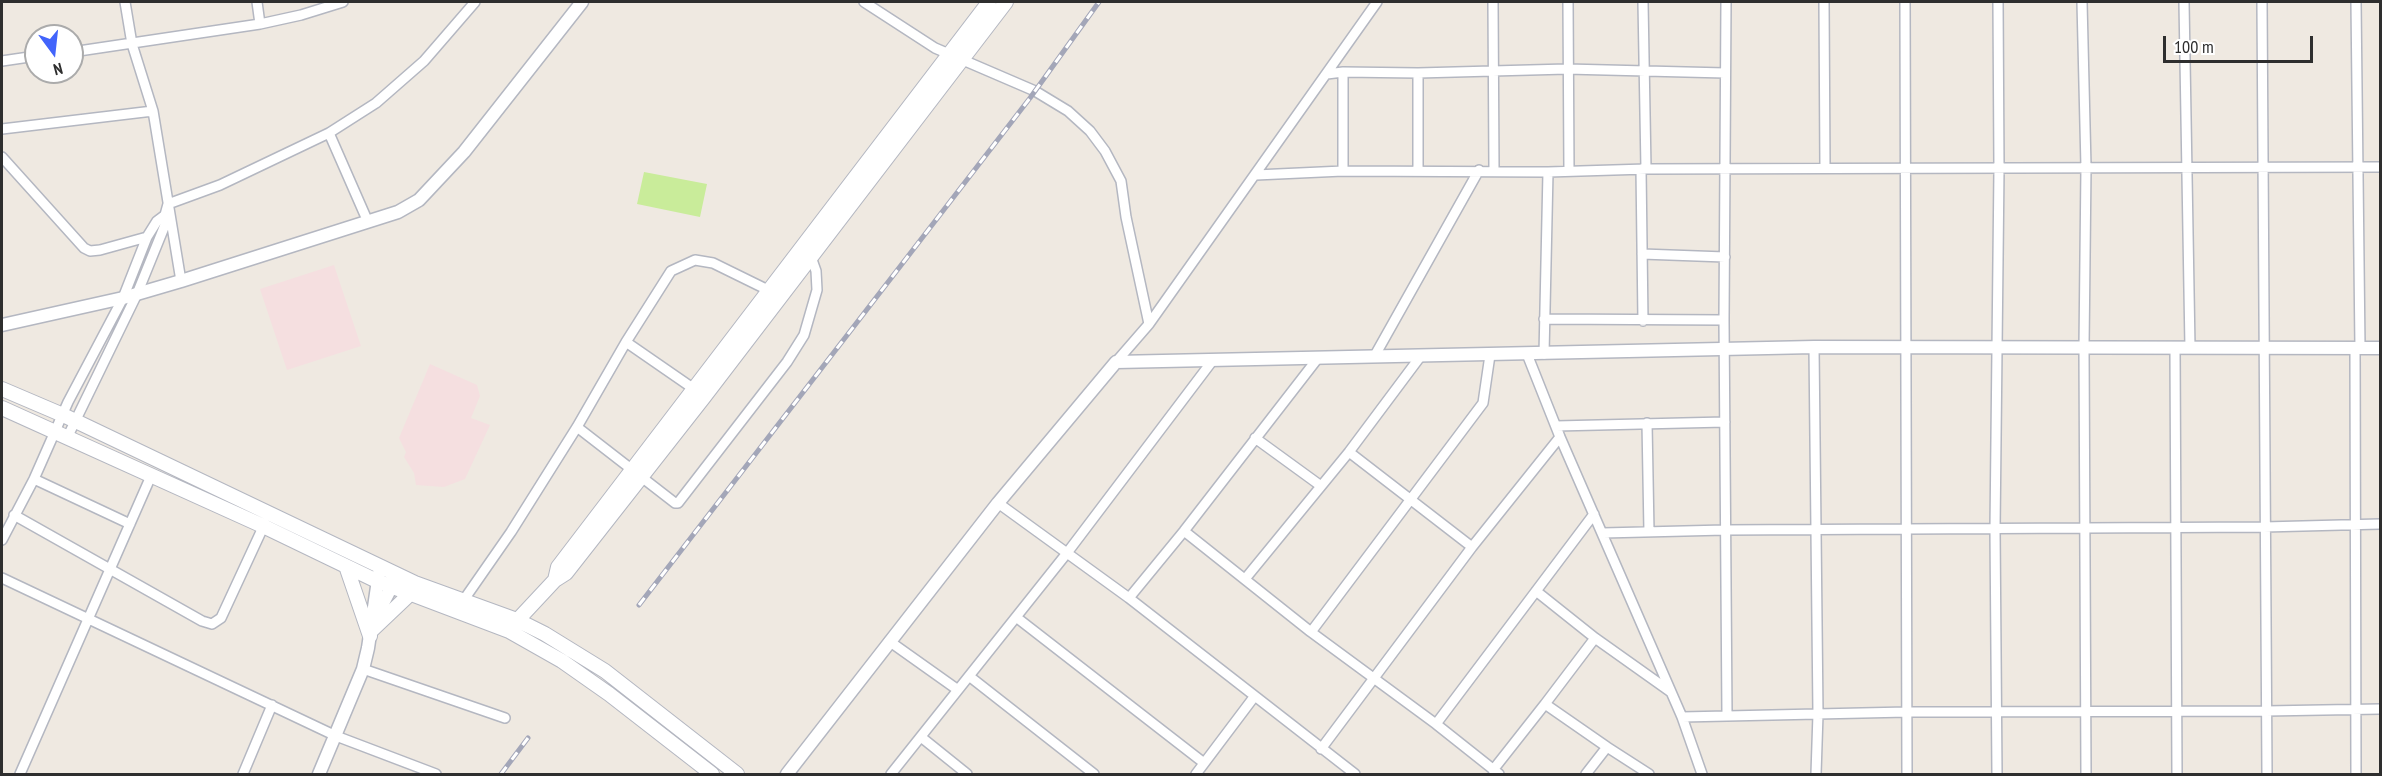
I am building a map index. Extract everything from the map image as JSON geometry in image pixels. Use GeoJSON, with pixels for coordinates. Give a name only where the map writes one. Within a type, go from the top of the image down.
{"type":"FeatureCollection","features":[{"type":"Feature","properties":{"kind":"main road"},"geometry":{"type":"LineString","coordinates":[[513,626],[555,580],[566,573],[694,389],[989,2]]}},
{"type":"Feature","properties":{"kind":"main road"},"geometry":{"type":"LineString","coordinates":[[637,473],[812,256],[1006,2]]}},
{"type":"Feature","properties":{"kind":"main road"},"geometry":{"type":"LineString","coordinates":[[2,389],[63,415],[381,567],[463,601],[513,626],[609,694],[712,774]]}},
{"type":"Feature","properties":{"kind":"main road"},"geometry":{"type":"LineString","coordinates":[[2,408],[263,526],[392,588],[565,645],[618,682],[737,774]]}},
{"type":"Feature","properties":{"kind":"main road"},"geometry":{"type":"LineString","coordinates":[[346,566],[371,631],[410,594]]}},
{"type":"Feature","properties":{"kind":"main road"},"geometry":{"type":"LineString","coordinates":[[609,694],[618,682]]}},
{"type":"Feature","properties":{"kind":"street"},"geometry":{"type":"LineString","coordinates":[[125,2],[132,44],[153,111],[181,281]]}},
{"type":"Feature","properties":{"kind":"street"},"geometry":{"type":"LineString","coordinates":[[256,2],[260,24]]}},
{"type":"Feature","properties":{"kind":"street"},"geometry":{"type":"LineString","coordinates":[[84,50],[260,24],[301,15],[343,2]]}},
{"type":"Feature","properties":{"kind":"street"},"geometry":{"type":"LineString","coordinates":[[168,204],[220,185],[328,133],[376,102],[424,61],[475,2]]}},
{"type":"Feature","properties":{"kind":"street"},"geometry":{"type":"LineString","coordinates":[[2,325],[123,298],[398,212],[419,200],[464,152],[582,2]]}},
{"type":"Feature","properties":{"kind":"street"},"geometry":{"type":"LineString","coordinates":[[864,2],[948,55],[1035,90],[1068,111],[1090,131],[1105,151],[1121,181],[1126,217],[1149,324]]}},
{"type":"Feature","properties":{"kind":"street"},"geometry":{"type":"LineString","coordinates":[[786,774],[998,503],[1149,324],[1377,2]]}},
{"type":"Feature","properties":{"kind":"street"},"geometry":{"type":"LineString","coordinates":[[1493,2],[1494,170]]}},
{"type":"Feature","properties":{"kind":"street"},"geometry":{"type":"LineString","coordinates":[[1568,2],[1569,171]]}},
{"type":"Feature","properties":{"kind":"street"},"geometry":{"type":"LineString","coordinates":[[1643,2],[1643,321]]}},
{"type":"Feature","properties":{"kind":"street"},"geometry":{"type":"LineString","coordinates":[[1726,2],[1724,320],[1727,715]]}},
{"type":"Feature","properties":{"kind":"street"},"geometry":{"type":"LineString","coordinates":[[1824,2],[1825,168]]}},
{"type":"Feature","properties":{"kind":"street"},"geometry":{"type":"LineString","coordinates":[[1905,2],[1907,774]]}},
{"type":"Feature","properties":{"kind":"street"},"geometry":{"type":"LineString","coordinates":[[1997,774],[1995,529],[1998,348],[1998,2]]}},
{"type":"Feature","properties":{"kind":"street"},"geometry":{"type":"LineString","coordinates":[[2082,2],[2086,167],[2084,347],[2086,774]]}},
{"type":"Feature","properties":{"kind":"street"},"geometry":{"type":"LineString","coordinates":[[2184,2],[2190,348]]}},
{"type":"Feature","properties":{"kind":"street"},"geometry":{"type":"LineString","coordinates":[[2262,2],[2267,774]]}},
{"type":"Feature","properties":{"kind":"street"},"geometry":{"type":"LineString","coordinates":[[2356,2],[2358,168],[2355,524],[2356,774]]}},
{"type":"Feature","properties":{"kind":"street"},"geometry":{"type":"LineString","coordinates":[[2,61],[24,58]]}},
{"type":"Feature","properties":{"kind":"street"},"geometry":{"type":"LineString","coordinates":[[1327,75],[1343,72],[1419,73],[1567,69],[1725,73]]}},
{"type":"Feature","properties":{"kind":"street"},"geometry":{"type":"LineString","coordinates":[[1343,72],[1343,171]]}},
{"type":"Feature","properties":{"kind":"street"},"geometry":{"type":"LineString","coordinates":[[1418,171],[1419,73]]}},
{"type":"Feature","properties":{"kind":"street"},"geometry":{"type":"LineString","coordinates":[[2,129],[153,111]]}},
{"type":"Feature","properties":{"kind":"street"},"geometry":{"type":"LineString","coordinates":[[328,133],[368,222]]}},
{"type":"Feature","properties":{"kind":"street"},"geometry":{"type":"LineString","coordinates":[[2,157],[84,248],[90,251],[100,250],[147,237]]}},
{"type":"Feature","properties":{"kind":"street"},"geometry":{"type":"LineString","coordinates":[[1256,175],[1343,171],[1479,170],[1548,172],[1643,169],[2380,167]]}},
{"type":"Feature","properties":{"kind":"street"},"geometry":{"type":"LineString","coordinates":[[1374,357],[1479,170]]}},
{"type":"Feature","properties":{"kind":"street"},"geometry":{"type":"LineString","coordinates":[[1544,354],[1548,172]]}},
{"type":"Feature","properties":{"kind":"street"},"geometry":{"type":"LineString","coordinates":[[68,438],[137,294],[165,225],[168,204]]}},
{"type":"Feature","properties":{"kind":"street"},"geometry":{"type":"LineString","coordinates":[[2,540],[5,525],[14,515],[34,479],[54,432],[123,298],[147,237],[157,221],[165,215]]}},
{"type":"Feature","properties":{"kind":"street"},"geometry":{"type":"LineString","coordinates":[[578,427],[675,503],[678,503],[787,362],[804,335],[817,290],[812,256],[803,245]]}},
{"type":"Feature","properties":{"kind":"street"},"geometry":{"type":"LineString","coordinates":[[1642,254],[1725,257]]}},
{"type":"Feature","properties":{"kind":"street"},"geometry":{"type":"LineString","coordinates":[[463,601],[578,427],[626,342],[670,271],[695,260],[713,263],[768,290]]}},
{"type":"Feature","properties":{"kind":"street"},"geometry":{"type":"LineString","coordinates":[[1544,319],[1724,320]]}},
{"type":"Feature","properties":{"kind":"street"},"geometry":{"type":"LineString","coordinates":[[626,342],[694,389]]}},
{"type":"Feature","properties":{"kind":"street"},"geometry":{"type":"LineString","coordinates":[[1116,362],[1814,347],[2380,348]]}},
{"type":"Feature","properties":{"kind":"street"},"geometry":{"type":"LineString","coordinates":[[1814,347],[1818,714],[1816,774]]}},
{"type":"Feature","properties":{"kind":"street"},"geometry":{"type":"LineString","coordinates":[[2175,348],[2177,774]]}},
{"type":"Feature","properties":{"kind":"street"},"geometry":{"type":"LineString","coordinates":[[1527,354],[1560,437],[1672,692],[1702,774]]}},
{"type":"Feature","properties":{"kind":"street"},"geometry":{"type":"LineString","coordinates":[[1311,632],[1483,403],[1490,355]]}},
{"type":"Feature","properties":{"kind":"street"},"geometry":{"type":"LineString","coordinates":[[1245,579],[1349,452],[1420,357]]}},
{"type":"Feature","properties":{"kind":"street"},"geometry":{"type":"LineString","coordinates":[[1129,598],[1318,358]]}},
{"type":"Feature","properties":{"kind":"street"},"geometry":{"type":"LineString","coordinates":[[891,774],[1067,554],[1213,360]]}},
{"type":"Feature","properties":{"kind":"street"},"geometry":{"type":"LineString","coordinates":[[1556,426],[1725,422]]}},
{"type":"Feature","properties":{"kind":"street"},"geometry":{"type":"LineString","coordinates":[[1647,423],[1649,532]]}},
{"type":"Feature","properties":{"kind":"street"},"geometry":{"type":"LineString","coordinates":[[1321,749],[1372,677],[1560,437]]}},
{"type":"Feature","properties":{"kind":"street"},"geometry":{"type":"LineString","coordinates":[[1255,438],[1321,486]]}},
{"type":"Feature","properties":{"kind":"street"},"geometry":{"type":"LineString","coordinates":[[1349,452],[1472,547]]}},
{"type":"Feature","properties":{"kind":"street"},"geometry":{"type":"LineString","coordinates":[[20,774],[151,476]]}},
{"type":"Feature","properties":{"kind":"street"},"geometry":{"type":"LineString","coordinates":[[34,479],[130,524]]}},
{"type":"Feature","properties":{"kind":"street"},"geometry":{"type":"LineString","coordinates":[[998,503],[1129,598],[1355,774]]}},
{"type":"Feature","properties":{"kind":"street"},"geometry":{"type":"LineString","coordinates":[[14,515],[109,570],[202,621],[212,624],[222,618],[270,513]]}},
{"type":"Feature","properties":{"kind":"street"},"geometry":{"type":"LineString","coordinates":[[1436,724],[1594,514]]}},
{"type":"Feature","properties":{"kind":"street"},"geometry":{"type":"LineString","coordinates":[[1603,533],[2380,524]]}},
{"type":"Feature","properties":{"kind":"street"},"geometry":{"type":"LineString","coordinates":[[1184,531],[1311,632],[1436,724],[1496,772],[1595,638]]}},
{"type":"Feature","properties":{"kind":"street"},"geometry":{"type":"LineString","coordinates":[[320,774],[363,669],[381,567]]}},
{"type":"Feature","properties":{"kind":"street"},"geometry":{"type":"LineString","coordinates":[[371,631],[397,574]]}},
{"type":"Feature","properties":{"kind":"street"},"geometry":{"type":"LineString","coordinates":[[2,578],[336,735],[436,774]]}},
{"type":"Feature","properties":{"kind":"street"},"geometry":{"type":"LineString","coordinates":[[1536,591],[1595,638],[1672,692]]}},
{"type":"Feature","properties":{"kind":"street"},"geometry":{"type":"LineString","coordinates":[[1016,617],[1204,763]]}},
{"type":"Feature","properties":{"kind":"street"},"geometry":{"type":"LineString","coordinates":[[889,641],[958,690]]}},
{"type":"Feature","properties":{"kind":"street"},"geometry":{"type":"LineString","coordinates":[[363,669],[505,718]]}},
{"type":"Feature","properties":{"kind":"street"},"geometry":{"type":"LineString","coordinates":[[969,676],[1094,774]]}},
{"type":"Feature","properties":{"kind":"street"},"geometry":{"type":"LineString","coordinates":[[1196,774],[1254,697]]}},
{"type":"Feature","properties":{"kind":"street"},"geometry":{"type":"LineString","coordinates":[[1545,704],[1649,774]]}},
{"type":"Feature","properties":{"kind":"street"},"geometry":{"type":"LineString","coordinates":[[243,774],[272,705]]}},
{"type":"Feature","properties":{"kind":"street"},"geometry":{"type":"LineString","coordinates":[[1682,717],[1907,712],[2380,709]]}},
{"type":"Feature","properties":{"kind":"street"},"geometry":{"type":"LineString","coordinates":[[921,737],[967,774]]}},
{"type":"Feature","properties":{"kind":"street"},"geometry":{"type":"LineString","coordinates":[[1586,774],[1607,747]]}},
{"type":"Feature","properties":{"kind":"shaded area"},"geometry":{"type":"Polygon","coordinates":[[[334,265],[361,346],[287,370],[260,289],[334,265]]]}},
{"type":"Feature","properties":{"kind":"shaded area"},"geometry":{"type":"Polygon","coordinates":[[[430,364],[477,385],[480,396],[471,418],[490,425],[465,479],[444,487],[416,485],[414,473],[404,457],[406,452],[399,438],[430,364]]]}},
{"type":"Feature","properties":{"kind":"green space"},"geometry":{"type":"Polygon","coordinates":[[[644,172],[707,184],[700,217],[637,204],[644,172]]]}},
{"type":"Feature","properties":{"kind":"railway"},"geometry":{"type":"LineString","coordinates":[[639,605],[1030,98],[1099,2]]}},
{"type":"Feature","properties":{"kind":"railway"},"geometry":{"type":"LineString","coordinates":[[501,774],[528,738]]}}]}
